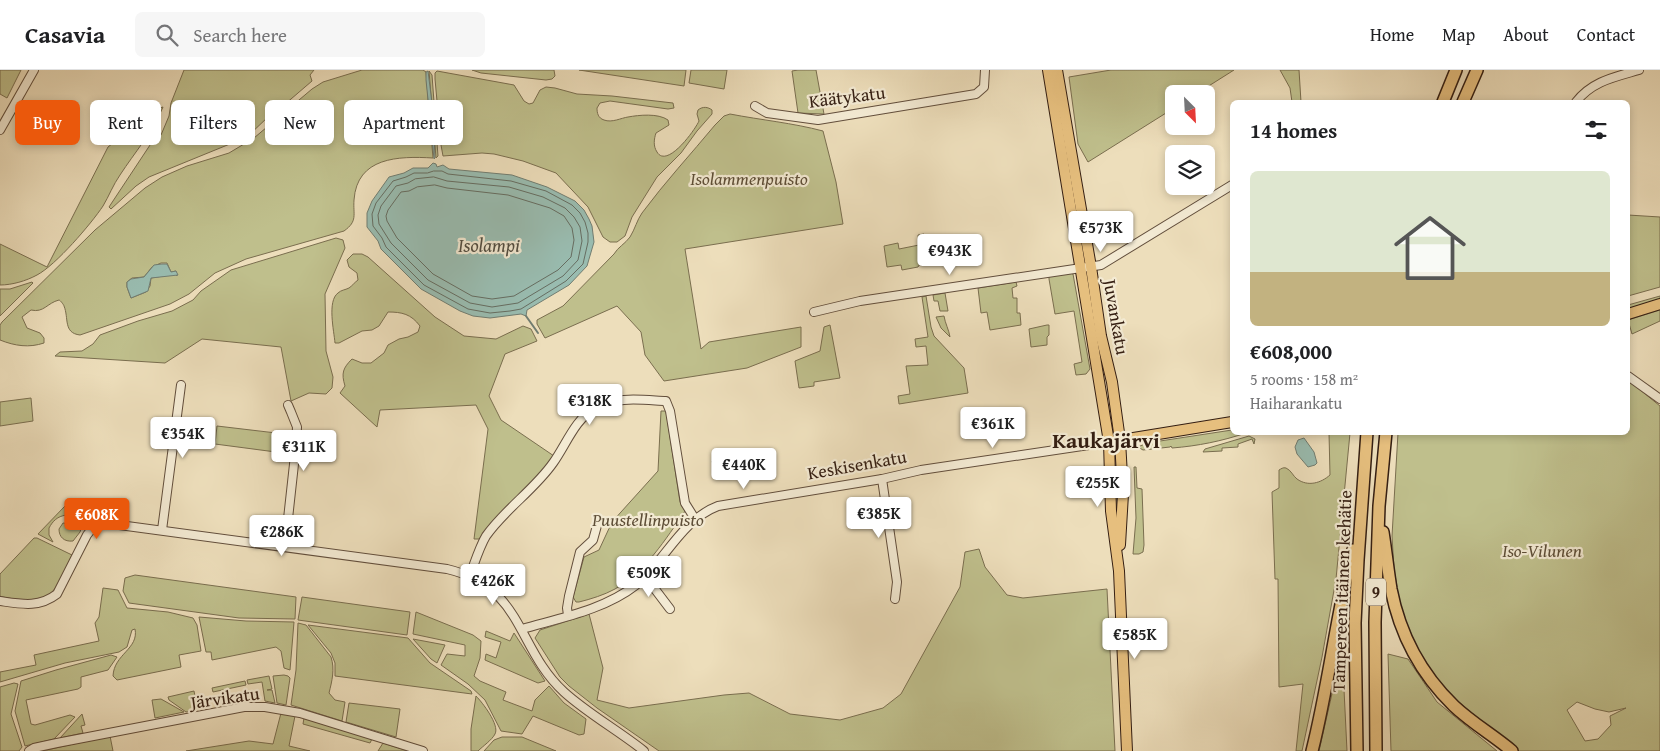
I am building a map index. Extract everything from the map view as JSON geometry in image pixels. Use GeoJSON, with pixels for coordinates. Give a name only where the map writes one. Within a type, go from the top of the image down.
{"type":"FeatureCollection","features":[{"type":"Feature","properties":{"kind":"highway"},"geometry":{"type":"LineString","coordinates":[[1444,100],[1456,70]]}},
{"type":"Feature","properties":{"kind":"highway"},"geometry":{"type":"LineString","coordinates":[[1464,100],[1477,70]]}},
{"type":"Feature","properties":{"kind":"highway","name":"Tampereen itäinen kehätie"},"geometry":{"type":"LineString","coordinates":[[1357,751],[1355,623],[1367,435]]}},
{"type":"Feature","properties":{"kind":"highway","name":"Tampereen itäinen kehätie"},"geometry":{"type":"LineString","coordinates":[[1376,751],[1374,622],[1379,506],[1386,435]]}},
{"type":"Feature","properties":{"kind":"highway"},"geometry":{"type":"LineString","coordinates":[[1379,506],[1391,589],[1403,631],[1419,664],[1455,707],[1512,751]]}},
{"type":"Feature","properties":{"kind":"highway"},"geometry":{"type":"LineString","coordinates":[[1312,751],[1328,680],[1345,582],[1360,521]]}},
{"type":"Feature","properties":{"kind":"main road","name":"Juvankatu"},"geometry":{"type":"LineString","coordinates":[[1048,70],[1109,442],[1111,510],[1119,571]]}},
{"type":"Feature","properties":{"kind":"main road","name":"Juvankatu"},"geometry":{"type":"LineString","coordinates":[[1057,70],[1101,336],[1112,382],[1120,440],[1122,494],[1119,571],[1127,751]]}},
{"type":"Feature","properties":{"kind":"main road"},"geometry":{"type":"LineString","coordinates":[[1630,313],[1660,304]]}},
{"type":"Feature","properties":{"kind":"main road","name":"Keskisenkatu"},"geometry":{"type":"LineString","coordinates":[[1109,442],[1230,422]]}},
{"type":"Feature","properties":{"kind":"street"},"geometry":{"type":"LineString","coordinates":[[0,130],[34,70]]}},
{"type":"Feature","properties":{"kind":"street","name":"Käätykatu"},"geometry":{"type":"LineString","coordinates":[[755,106],[767,113],[818,120],[976,94],[984,86],[985,70]]}},
{"type":"Feature","properties":{"kind":"street"},"geometry":{"type":"LineString","coordinates":[[1577,100],[1580,93],[1599,83],[1639,70]]}},
{"type":"Feature","properties":{"kind":"street"},"geometry":{"type":"LineString","coordinates":[[814,312],[860,301],[1101,265],[1230,186]]}},
{"type":"Feature","properties":{"kind":"street"},"geometry":{"type":"LineString","coordinates":[[1630,377],[1660,399]]}},
{"type":"Feature","properties":{"kind":"street"},"geometry":{"type":"LineString","coordinates":[[162,530],[181,385]]}},
{"type":"Feature","properties":{"kind":"street"},"geometry":{"type":"LineString","coordinates":[[470,575],[486,537],[500,518],[549,469],[582,418],[594,408],[611,401],[666,401],[670,411],[685,503],[694,519]]}},
{"type":"Feature","properties":{"kind":"street"},"geometry":{"type":"LineString","coordinates":[[285,546],[296,428],[288,405]]}},
{"type":"Feature","properties":{"kind":"street","name":"Keskisenkatu"},"geometry":{"type":"LineString","coordinates":[[522,630],[608,602],[619,596],[645,576],[694,519],[718,506],[882,479],[921,470],[1109,442]]}},
{"type":"Feature","properties":{"kind":"street"},"geometry":{"type":"LineString","coordinates":[[882,479],[897,582],[895,599]]}},
{"type":"Feature","properties":{"kind":"street"},"geometry":{"type":"LineString","coordinates":[[0,600],[39,604],[48,601],[57,594],[87,535],[98,522],[434,566],[470,575],[490,588],[500,597],[547,671],[564,692],[644,751]]}},
{"type":"Feature","properties":{"kind":"street"},"geometry":{"type":"LineString","coordinates":[[568,615],[566,608],[580,552],[593,540],[598,522]]}},
{"type":"Feature","properties":{"kind":"street"},"geometry":{"type":"LineString","coordinates":[[645,576],[670,609]]}},
{"type":"Feature","properties":{"kind":"street","name":"Järvikatu"},"geometry":{"type":"LineString","coordinates":[[29,751],[34,748],[57,743],[244,707],[265,706],[311,716],[424,751]]}},
{"type":"Feature","properties":{"kind":"green space"},"geometry":{"type":"Polygon","coordinates":[[[0,70],[21,70],[7,98],[0,94],[0,70]]]}},
{"type":"Feature","properties":{"kind":"green space"},"geometry":{"type":"Polygon","coordinates":[[[184,70],[314,70],[310,75],[312,81],[290,100],[265,100],[265,120],[255,129],[255,100],[172,100],[184,70]]]}},
{"type":"Feature","properties":{"kind":"green space"},"geometry":{"type":"Polygon","coordinates":[[[362,70],[423,70],[426,72],[428,100],[344,100],[344,145],[432,145],[433,158],[393,159],[371,167],[363,175],[357,186],[353,221],[344,231],[246,259],[215,273],[189,294],[170,304],[80,335],[75,334],[69,328],[64,305],[59,300],[55,301],[42,309],[31,310],[22,317],[27,328],[40,333],[44,338],[44,343],[22,346],[0,340],[0,325],[2,322],[95,230],[145,188],[162,177],[187,166],[229,153],[242,145],[255,145],[255,137],[265,129],[265,145],[334,145],[334,100],[299,100],[323,82],[362,70]],[[161,263],[152,267],[144,277],[132,278],[127,282],[131,298],[146,292],[150,286],[151,278],[175,274],[177,276],[176,271],[171,272],[167,263],[161,263]]]}},
{"type":"Feature","properties":{"kind":"green space"},"geometry":{"type":"Polygon","coordinates":[[[472,70],[554,70],[555,76],[552,79],[546,80],[481,73],[472,70]]]}},
{"type":"Feature","properties":{"kind":"green space"},"geometry":{"type":"Polygon","coordinates":[[[579,70],[686,70],[684,86],[579,70]]]}},
{"type":"Feature","properties":{"kind":"green space"},"geometry":{"type":"Polygon","coordinates":[[[691,70],[727,70],[724,89],[689,83],[691,70]]]}},
{"type":"Feature","properties":{"kind":"green space"},"geometry":{"type":"Polygon","coordinates":[[[816,70],[824,114],[798,113],[792,71],[816,70]]]}},
{"type":"Feature","properties":{"kind":"green space"},"geometry":{"type":"Polygon","coordinates":[[[1111,70],[1234,70],[1210,85],[1165,85],[1165,114],[1088,162],[1078,144],[1069,77],[1111,70]]]}},
{"type":"Feature","properties":{"kind":"green space"},"geometry":{"type":"Polygon","coordinates":[[[1280,70],[1299,70],[1301,100],[1292,100],[1290,88],[1280,70]]]}},
{"type":"Feature","properties":{"kind":"green space"},"geometry":{"type":"Polygon","coordinates":[[[429,71],[432,75],[434,100],[431,100],[429,71]]]}},
{"type":"Feature","properties":{"kind":"green space"},"geometry":{"type":"Polygon","coordinates":[[[437,71],[514,85],[524,101],[529,104],[533,103],[540,90],[546,87],[577,94],[673,103],[674,108],[668,109],[610,101],[600,103],[597,108],[599,117],[607,121],[648,115],[659,116],[668,120],[669,125],[656,133],[655,138],[654,145],[657,152],[662,156],[667,156],[674,152],[687,139],[699,121],[698,110],[707,108],[712,110],[712,114],[681,153],[657,177],[632,217],[625,236],[617,242],[610,242],[603,237],[588,207],[556,173],[523,161],[494,154],[443,156],[441,145],[463,145],[463,100],[437,100],[435,73],[437,71]]]}},
{"type":"Feature","properties":{"kind":"green space"},"geometry":{"type":"Polygon","coordinates":[[[171,103],[171,145],[227,145],[149,177],[111,209],[109,207],[150,145],[161,145],[161,135],[169,116],[171,103]]]}},
{"type":"Feature","properties":{"kind":"green space","name":"Isolammenpuisto"},"geometry":{"type":"Polygon","coordinates":[[[730,114],[823,131],[836,182],[843,224],[685,249],[701,349],[709,342],[801,327],[801,347],[747,368],[664,381],[645,355],[641,332],[617,306],[545,338],[537,324],[537,320],[563,306],[614,254],[632,234],[642,213],[660,190],[715,125],[724,116],[730,114]]]}},
{"type":"Feature","properties":{"kind":"green space"},"geometry":{"type":"Polygon","coordinates":[[[110,145],[141,145],[118,179],[103,206],[73,244],[54,263],[28,279],[0,285],[0,244],[47,267],[110,145]]]}},
{"type":"Feature","properties":{"kind":"green space"},"geometry":{"type":"Polygon","coordinates":[[[435,145],[437,145],[438,156],[436,158],[435,145]]]}},
{"type":"Feature","properties":{"kind":"green space"},"geometry":{"type":"Polygon","coordinates":[[[1630,215],[1660,217],[1660,287],[1630,295],[1630,215]]]}},
{"type":"Feature","properties":{"kind":"green space"},"geometry":{"type":"Polygon","coordinates":[[[924,234],[926,254],[918,267],[902,270],[901,265],[887,267],[884,246],[898,243],[899,249],[919,245],[918,235],[924,234]]]}},
{"type":"Feature","properties":{"kind":"green space"},"geometry":{"type":"Polygon","coordinates":[[[336,238],[343,240],[345,248],[325,294],[326,351],[333,377],[332,388],[326,394],[309,393],[291,401],[281,347],[202,339],[165,363],[55,356],[60,352],[82,351],[93,344],[100,335],[172,311],[193,300],[201,291],[231,270],[336,238]]]}},
{"type":"Feature","properties":{"kind":"green space"},"geometry":{"type":"Polygon","coordinates":[[[353,254],[362,254],[368,257],[435,317],[464,336],[496,339],[523,326],[531,329],[537,341],[505,354],[489,396],[501,420],[554,456],[536,479],[500,513],[479,539],[474,539],[488,429],[476,405],[380,410],[377,427],[340,393],[345,386],[344,371],[352,359],[362,363],[371,363],[384,353],[388,345],[418,332],[420,326],[406,314],[388,312],[379,326],[335,343],[332,317],[333,302],[338,293],[349,288],[358,280],[357,273],[349,267],[347,260],[353,254]]]}},
{"type":"Feature","properties":{"kind":"green space"},"geometry":{"type":"Polygon","coordinates":[[[1073,274],[1090,369],[1086,374],[1076,375],[1074,364],[1082,362],[1074,311],[1055,314],[1049,279],[1049,276],[1073,274]]]}},
{"type":"Feature","properties":{"kind":"green space"},"geometry":{"type":"Polygon","coordinates":[[[32,282],[0,316],[0,289],[10,289],[32,282]]]}},
{"type":"Feature","properties":{"kind":"green space"},"geometry":{"type":"Polygon","coordinates":[[[1016,282],[1017,286],[1012,288],[1013,298],[1017,298],[1017,313],[1020,313],[1021,325],[990,330],[987,312],[981,313],[978,288],[1016,282]]]}},
{"type":"Feature","properties":{"kind":"green space"},"geometry":{"type":"Polygon","coordinates":[[[945,293],[948,311],[940,311],[938,301],[934,301],[933,295],[945,293]]]}},
{"type":"Feature","properties":{"kind":"green space"},"geometry":{"type":"Polygon","coordinates":[[[926,296],[934,336],[964,368],[968,393],[899,404],[898,396],[910,394],[906,366],[928,365],[926,346],[916,347],[915,339],[928,337],[922,297],[926,296]]]}},
{"type":"Feature","properties":{"kind":"green space"},"geometry":{"type":"Polygon","coordinates":[[[1660,296],[1660,300],[1630,308],[1630,304],[1660,296]]]}},
{"type":"Feature","properties":{"kind":"green space"},"geometry":{"type":"Polygon","coordinates":[[[1660,310],[1660,321],[1632,334],[1630,319],[1660,310]]]}},
{"type":"Feature","properties":{"kind":"green space"},"geometry":{"type":"Polygon","coordinates":[[[944,316],[950,337],[941,328],[936,317],[944,316]]]}},
{"type":"Feature","properties":{"kind":"green space"},"geometry":{"type":"Polygon","coordinates":[[[830,325],[840,378],[814,382],[814,386],[799,388],[795,361],[820,351],[824,327],[830,325]]]}},
{"type":"Feature","properties":{"kind":"green space"},"geometry":{"type":"Polygon","coordinates":[[[1049,325],[1049,335],[1047,337],[1047,345],[1031,347],[1029,329],[1049,325]]]}},
{"type":"Feature","properties":{"kind":"green space","name":"Iso-Vilunen"},"geometry":{"type":"Polygon","coordinates":[[[1630,382],[1660,406],[1660,751],[1517,751],[1441,687],[1414,644],[1400,605],[1394,569],[1392,536],[1398,435],[1630,435],[1630,382]],[[1577,702],[1567,710],[1585,741],[1598,739],[1611,725],[1610,716],[1626,708],[1609,712],[1577,702]]]}},
{"type":"Feature","properties":{"kind":"green space"},"geometry":{"type":"Polygon","coordinates":[[[31,398],[33,421],[0,426],[0,402],[31,398]]]}},
{"type":"Feature","properties":{"kind":"green space","name":"Puustellinpuisto"},"geometry":{"type":"Polygon","coordinates":[[[661,411],[666,411],[680,502],[685,511],[654,554],[636,574],[611,591],[576,602],[573,597],[584,557],[599,550],[612,522],[658,471],[661,411]]]}},
{"type":"Feature","properties":{"kind":"green space"},"geometry":{"type":"Polygon","coordinates":[[[217,426],[293,435],[291,454],[215,444],[217,426]]]}},
{"type":"Feature","properties":{"kind":"green space"},"geometry":{"type":"Polygon","coordinates":[[[1230,430],[1230,435],[1239,435],[1191,446],[1172,448],[1171,446],[1143,450],[1138,447],[1147,443],[1230,430]]]}},
{"type":"Feature","properties":{"kind":"green space"},"geometry":{"type":"Polygon","coordinates":[[[1329,435],[1350,435],[1336,579],[1302,751],[1296,751],[1303,684],[1279,687],[1278,579],[1275,579],[1272,492],[1279,488],[1279,470],[1283,468],[1288,469],[1297,479],[1306,483],[1319,482],[1330,475],[1329,435]]]}},
{"type":"Feature","properties":{"kind":"green space"},"geometry":{"type":"Polygon","coordinates":[[[1249,436],[1255,439],[1254,444],[1252,439],[1238,444],[1238,447],[1222,448],[1222,451],[1203,452],[1205,449],[1249,436]]]}},
{"type":"Feature","properties":{"kind":"green space"},"geometry":{"type":"Polygon","coordinates":[[[715,456],[719,456],[722,464],[719,466],[720,472],[715,473],[712,461],[716,460],[715,456]]]}},
{"type":"Feature","properties":{"kind":"green space"},"geometry":{"type":"Polygon","coordinates":[[[1134,467],[1136,467],[1137,488],[1142,489],[1144,545],[1143,552],[1139,554],[1133,554],[1136,518],[1134,467]]]}},
{"type":"Feature","properties":{"kind":"green space"},"geometry":{"type":"Polygon","coordinates":[[[73,500],[82,514],[67,515],[55,520],[49,528],[49,535],[53,542],[38,534],[65,506],[73,500]]]}},
{"type":"Feature","properties":{"kind":"green space"},"geometry":{"type":"Polygon","coordinates":[[[63,523],[82,526],[73,541],[67,541],[61,537],[59,529],[63,523]]]}},
{"type":"Feature","properties":{"kind":"green space"},"geometry":{"type":"Polygon","coordinates":[[[34,538],[72,555],[57,586],[52,592],[38,600],[22,601],[0,596],[0,574],[34,538]]]}},
{"type":"Feature","properties":{"kind":"green space"},"geometry":{"type":"Polygon","coordinates":[[[979,549],[985,567],[1007,595],[1023,598],[1107,589],[1115,751],[659,751],[569,686],[560,677],[535,638],[540,630],[589,614],[603,668],[597,700],[629,708],[749,693],[790,714],[840,720],[883,708],[901,694],[960,587],[965,552],[979,549]]]}},
{"type":"Feature","properties":{"kind":"green space"},"geometry":{"type":"Polygon","coordinates":[[[135,575],[296,597],[295,619],[239,618],[129,603],[123,591],[125,578],[135,575]]]}},
{"type":"Feature","properties":{"kind":"green space"},"geometry":{"type":"Polygon","coordinates":[[[103,588],[118,590],[127,608],[168,612],[193,618],[197,625],[201,651],[179,655],[181,667],[117,680],[113,676],[114,668],[133,642],[135,629],[132,630],[127,647],[119,652],[65,663],[0,682],[0,672],[36,665],[34,655],[99,641],[95,623],[99,617],[103,588]]]}},
{"type":"Feature","properties":{"kind":"green space"},"geometry":{"type":"Polygon","coordinates":[[[302,597],[410,612],[407,635],[298,620],[302,597]]]}},
{"type":"Feature","properties":{"kind":"green space"},"geometry":{"type":"Polygon","coordinates":[[[416,612],[473,635],[481,641],[480,658],[474,676],[480,681],[506,692],[503,700],[532,711],[535,700],[549,686],[564,703],[586,719],[584,734],[579,735],[533,716],[522,734],[501,731],[485,700],[468,684],[441,665],[447,654],[465,656],[465,645],[413,634],[416,612]]]}},
{"type":"Feature","properties":{"kind":"green space"},"geometry":{"type":"Polygon","coordinates":[[[199,617],[246,621],[294,622],[290,670],[284,668],[281,651],[276,647],[212,660],[211,652],[206,652],[199,617]]]}},
{"type":"Feature","properties":{"kind":"green space"},"geometry":{"type":"Polygon","coordinates":[[[298,623],[306,625],[331,657],[333,670],[329,693],[335,700],[345,702],[342,721],[291,705],[296,670],[298,623]]]}},
{"type":"Feature","properties":{"kind":"green space"},"geometry":{"type":"Polygon","coordinates":[[[308,625],[408,638],[430,663],[471,691],[472,694],[335,676],[335,663],[331,653],[308,625]]]}},
{"type":"Feature","properties":{"kind":"green space"},"geometry":{"type":"Polygon","coordinates":[[[486,631],[510,641],[514,633],[545,681],[538,683],[485,660],[486,654],[496,658],[501,642],[485,637],[486,631]]]}},
{"type":"Feature","properties":{"kind":"green space"},"geometry":{"type":"Polygon","coordinates":[[[413,639],[445,645],[437,663],[431,659],[413,639]]]}},
{"type":"Feature","properties":{"kind":"green space"},"geometry":{"type":"Polygon","coordinates":[[[1388,654],[1408,659],[1437,702],[1497,751],[1391,751],[1388,654]]]}},
{"type":"Feature","properties":{"kind":"green space"},"geometry":{"type":"Polygon","coordinates":[[[111,655],[117,657],[108,670],[81,677],[81,687],[78,689],[26,700],[31,724],[35,725],[70,715],[75,717],[54,739],[25,746],[15,711],[21,681],[111,655]]]}},
{"type":"Feature","properties":{"kind":"green space"},"geometry":{"type":"Polygon","coordinates":[[[1339,663],[1343,669],[1347,751],[1319,751],[1339,663]]]}},
{"type":"Feature","properties":{"kind":"green space"},"geometry":{"type":"Polygon","coordinates":[[[284,675],[290,678],[286,705],[277,703],[273,676],[284,675]]]}},
{"type":"Feature","properties":{"kind":"green space"},"geometry":{"type":"Polygon","coordinates":[[[269,676],[272,689],[267,690],[272,690],[275,703],[265,701],[262,682],[248,684],[247,680],[269,676]]]}},
{"type":"Feature","properties":{"kind":"green space"},"geometry":{"type":"Polygon","coordinates":[[[245,681],[246,685],[213,692],[212,688],[245,681]]]}},
{"type":"Feature","properties":{"kind":"green space"},"geometry":{"type":"Polygon","coordinates":[[[14,683],[18,684],[11,714],[22,747],[19,751],[0,751],[0,687],[14,683]]]}},
{"type":"Feature","properties":{"kind":"green space"},"geometry":{"type":"Polygon","coordinates":[[[194,691],[196,702],[193,703],[194,710],[186,712],[169,700],[168,697],[194,691]]]}},
{"type":"Feature","properties":{"kind":"green space"},"geometry":{"type":"Polygon","coordinates":[[[476,696],[490,714],[496,730],[492,738],[478,751],[471,751],[471,729],[476,696]]]}},
{"type":"Feature","properties":{"kind":"green space"},"geometry":{"type":"Polygon","coordinates":[[[161,699],[184,712],[155,718],[152,700],[161,699]]]}},
{"type":"Feature","properties":{"kind":"green space"},"geometry":{"type":"Polygon","coordinates":[[[349,703],[400,709],[396,737],[346,722],[349,703]]]}},
{"type":"Feature","properties":{"kind":"green space"},"geometry":{"type":"Polygon","coordinates":[[[281,713],[295,716],[289,746],[310,751],[186,751],[249,741],[273,744],[281,713]]]}},
{"type":"Feature","properties":{"kind":"green space"},"geometry":{"type":"Polygon","coordinates":[[[82,714],[85,725],[81,726],[83,733],[60,738],[82,714]]]}},
{"type":"Feature","properties":{"kind":"green space"},"geometry":{"type":"Polygon","coordinates":[[[304,718],[372,739],[370,743],[303,724],[304,718]]]}},
{"type":"Feature","properties":{"kind":"green space"},"geometry":{"type":"Polygon","coordinates":[[[110,736],[113,751],[42,751],[110,736]]]}},
{"type":"Feature","properties":{"kind":"green space"},"geometry":{"type":"Polygon","coordinates":[[[502,737],[522,737],[556,751],[484,751],[494,740],[502,737]]]}},
{"type":"Feature","properties":{"kind":"green space"},"geometry":{"type":"Polygon","coordinates":[[[383,743],[408,751],[378,751],[383,743]]]}},
{"type":"Feature","properties":{"kind":"water"},"geometry":{"type":"Polygon","coordinates":[[[428,71],[432,100],[428,100],[426,72],[428,71]]]}},
{"type":"Feature","properties":{"kind":"water"},"geometry":{"type":"Polygon","coordinates":[[[433,145],[434,145],[434,159],[433,145]]]}},
{"type":"Feature","properties":{"kind":"water","name":"Isolampi"},"geometry":{"type":"Polygon","coordinates":[[[433,163],[437,167],[443,165],[449,169],[512,175],[547,187],[575,201],[584,210],[592,226],[594,242],[587,266],[569,285],[527,310],[526,316],[521,314],[490,318],[473,316],[460,311],[421,289],[381,249],[378,241],[367,227],[367,213],[372,201],[389,177],[404,173],[413,168],[428,168],[433,163]]]}},
{"type":"Feature","properties":{"kind":"water"},"geometry":{"type":"Polygon","coordinates":[[[167,264],[171,272],[176,271],[178,275],[151,278],[148,291],[131,298],[127,282],[131,279],[144,277],[154,265],[167,264]]]}},
{"type":"Feature","properties":{"kind":"water"},"geometry":{"type":"Polygon","coordinates":[[[1304,438],[1314,452],[1317,463],[1308,467],[1297,454],[1295,447],[1298,440],[1304,438]]]}},
{"type":"Feature","properties":{"kind":"waterway"},"geometry":{"type":"LineString","coordinates":[[526,316],[538,333]]}},
{"type":"Feature","properties":{"kind":"district","name":"Kaukajärvi"},"geometry":{"type":"Point","coordinates":[1106,440]}}]}
